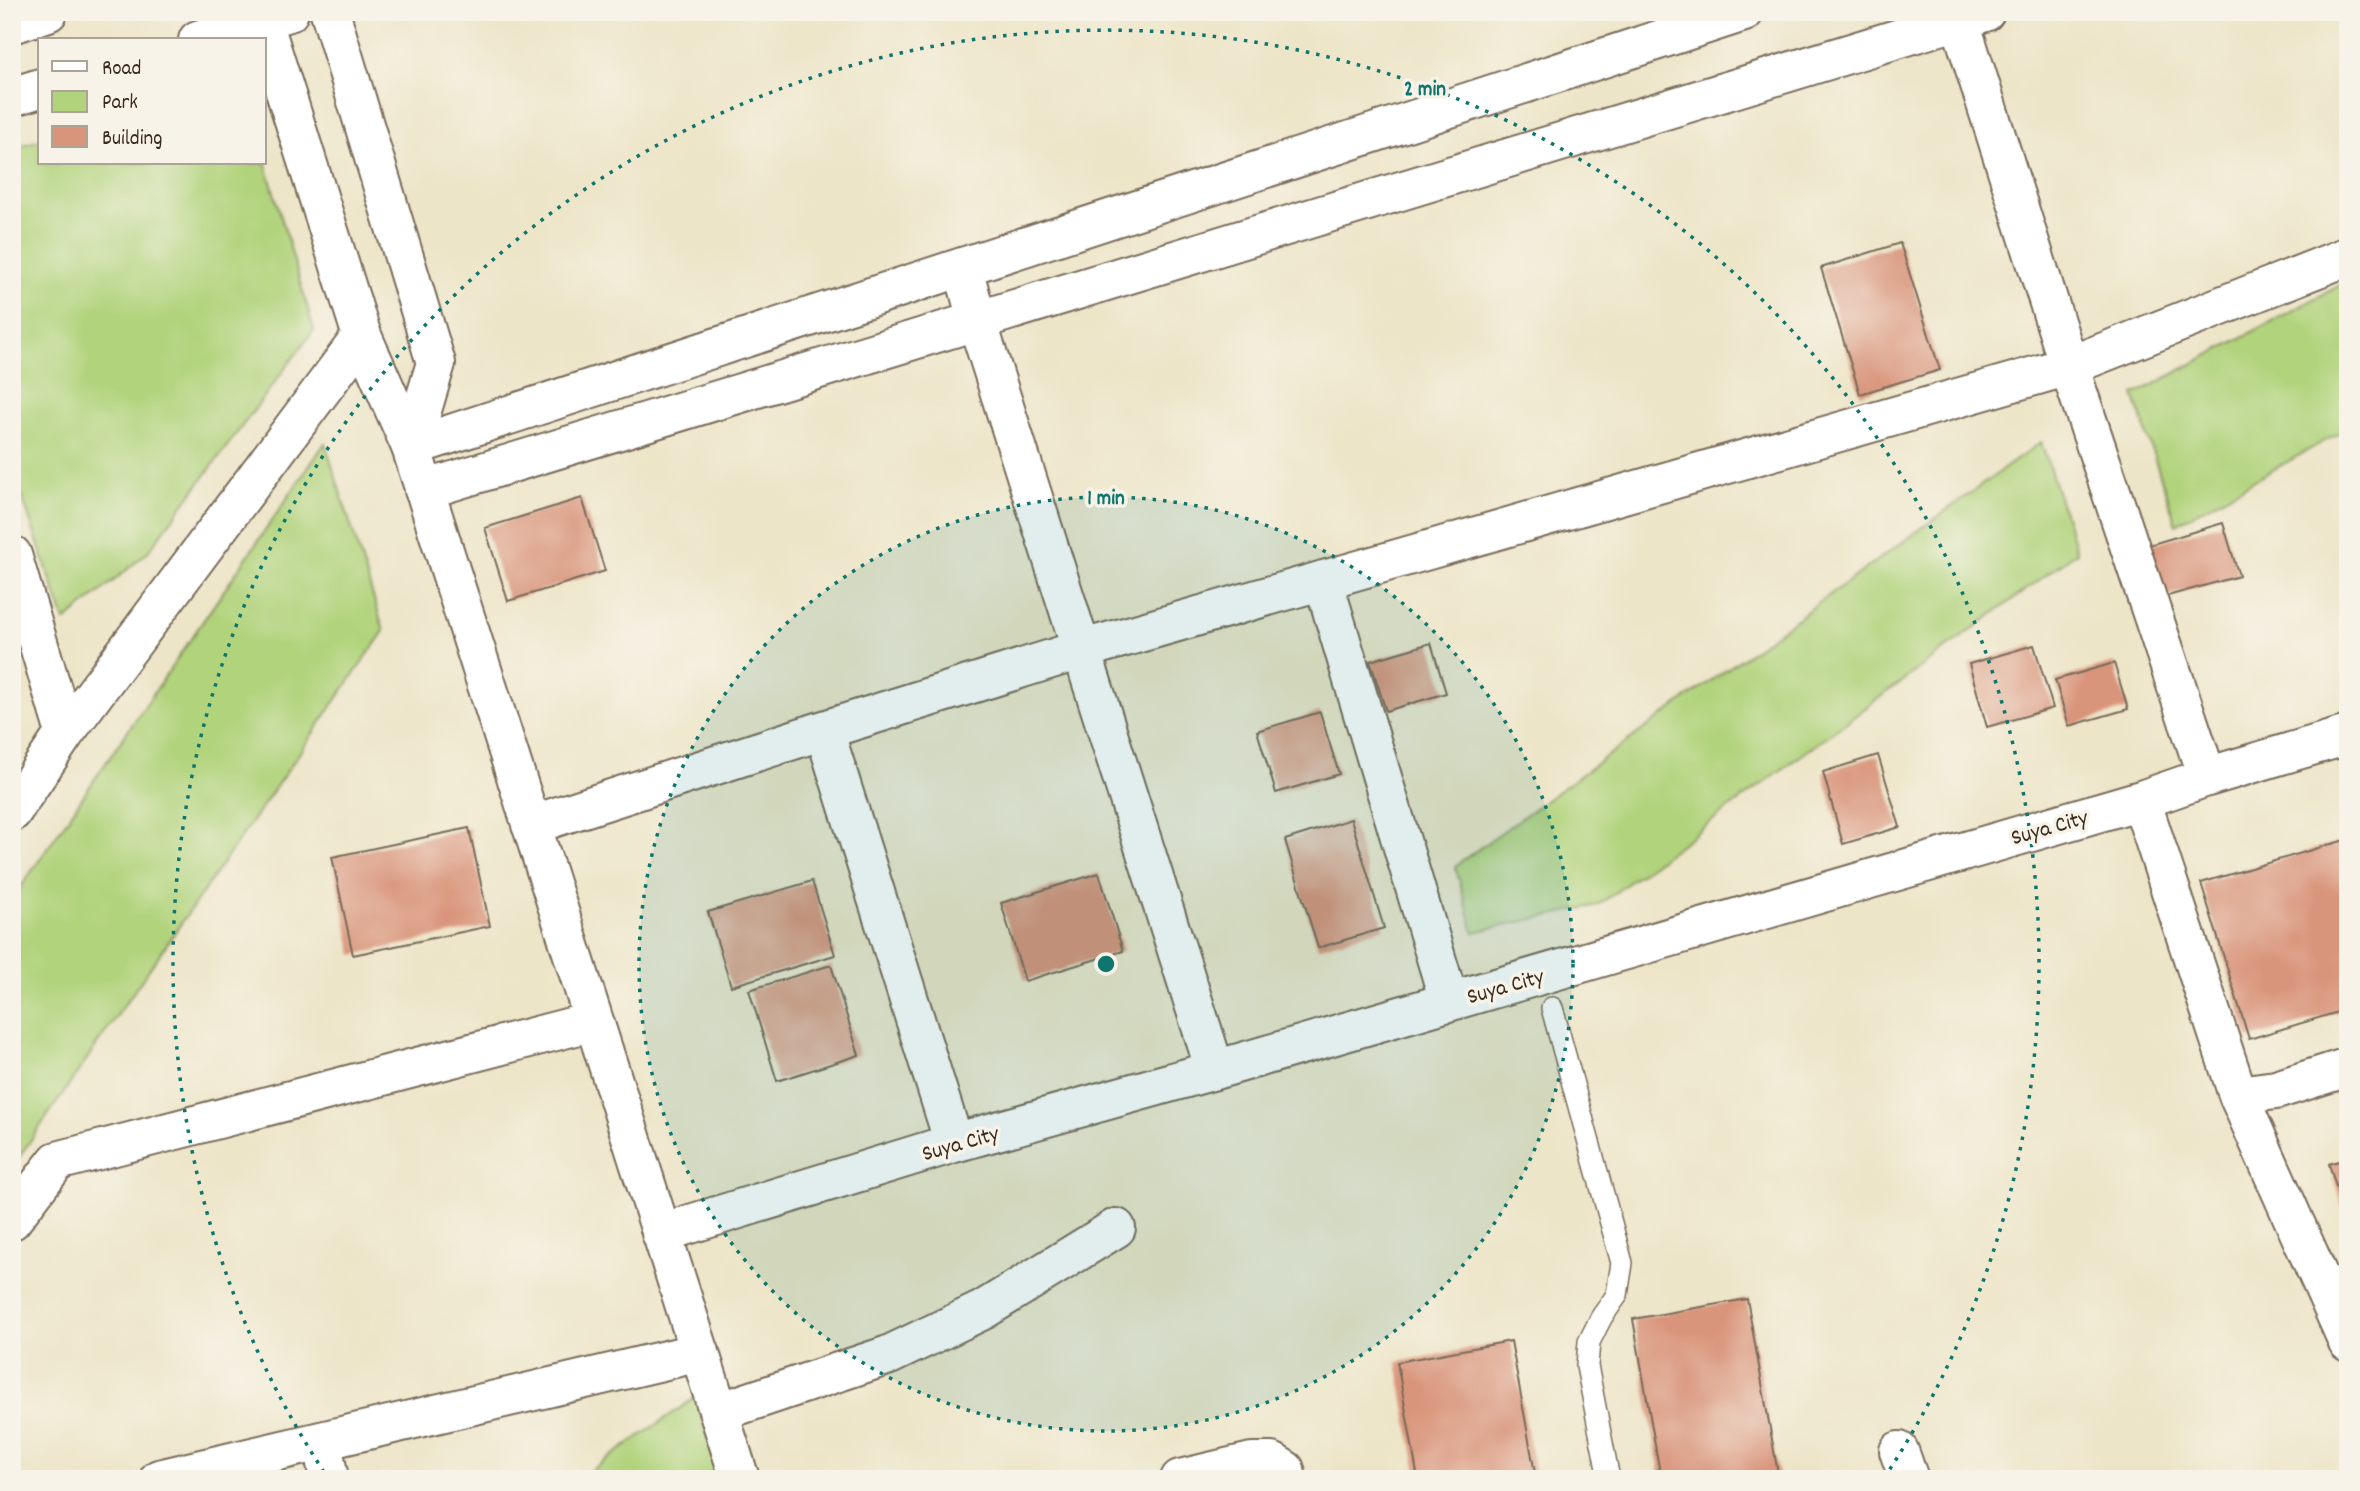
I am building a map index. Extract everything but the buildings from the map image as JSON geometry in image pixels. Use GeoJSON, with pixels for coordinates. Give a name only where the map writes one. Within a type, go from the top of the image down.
{"type":"FeatureCollection","features":[{"type":"Feature","properties":{"kind":"street"},"geometry":{"type":"LineString","coordinates":[[12,24],[48,12]]}},
{"type":"Feature","properties":{"kind":"street"},"geometry":{"type":"LineString","coordinates":[[330,12],[436,362],[411,447]]}},
{"type":"Feature","properties":{"kind":"street"},"geometry":{"type":"LineString","coordinates":[[411,447],[1744,12]]}},
{"type":"Feature","properties":{"kind":"street"},"geometry":{"type":"LineString","coordinates":[[204,38],[270,15],[362,336],[411,447],[740,1479]]}},
{"type":"Feature","properties":{"kind":"street"},"geometry":{"type":"LineString","coordinates":[[424,490],[1967,15],[2069,366],[2207,777]]}},
{"type":"Feature","properties":{"kind":"street"},"geometry":{"type":"LineString","coordinates":[[12,97],[38,89]]}},
{"type":"Feature","properties":{"kind":"street"},"geometry":{"type":"LineString","coordinates":[[531,825],[1080,650],[2069,366],[2348,256]]}},
{"type":"Feature","properties":{"kind":"street"},"geometry":{"type":"LineString","coordinates":[[963,267],[977,321],[1080,650],[1215,1070]]}},
{"type":"Feature","properties":{"kind":"street"},"geometry":{"type":"LineString","coordinates":[[12,812],[65,733],[362,336]]}},
{"type":"Feature","properties":{"kind":"street"},"geometry":{"type":"LineString","coordinates":[[12,555],[65,733]]}},
{"type":"Feature","properties":{"kind":"street"},"geometry":{"type":"LineString","coordinates":[[1323,580],[1449,1001]]}},
{"type":"Feature","properties":{"kind":"street"},"geometry":{"type":"LineString","coordinates":[[824,730],[954,1143]]}},
{"type":"Feature","properties":{"kind":"street","name":"Suya City"},"geometry":{"type":"LineString","coordinates":[[661,1233],[954,1143],[1215,1070],[2141,800],[2207,777],[2348,735]]}},
{"type":"Feature","properties":{"kind":"street"},"geometry":{"type":"LineString","coordinates":[[2141,800],[2238,1095],[2348,1342]]}},
{"type":"Feature","properties":{"kind":"street"},"geometry":{"type":"LineString","coordinates":[[12,1220],[57,1161],[594,1021]]}},
{"type":"Feature","properties":{"kind":"street"},"geometry":{"type":"LineString","coordinates":[[2238,1095],[2276,1090],[2348,1067]]}},
{"type":"Feature","properties":{"kind":"street"},"geometry":{"type":"LineString","coordinates":[[719,1412],[889,1355],[983,1310],[1116,1228]]}},
{"type":"Feature","properties":{"kind":"street"},"geometry":{"type":"LineString","coordinates":[[159,1479],[700,1352]]}},
{"type":"Feature","properties":{"kind":"street"},"geometry":{"type":"LineString","coordinates":[[322,1442],[329,1479]]}},
{"type":"Feature","properties":{"kind":"street"},"geometry":{"type":"LineString","coordinates":[[1180,1479],[1252,1462],[1272,1462],[1286,1470],[1287,1479]]}},
{"type":"Feature","properties":{"kind":"lane"},"geometry":{"type":"LineString","coordinates":[[1552,1008],[1622,1263],[1617,1296],[1601,1318],[1590,1342],[1587,1366],[1609,1479]]}},
{"type":"Feature","properties":{"kind":"green space"},"geometry":{"type":"Polygon","coordinates":[[[38,141],[38,164],[266,164],[314,330],[147,553],[65,621],[12,468],[12,148],[38,141]]]}},
{"type":"Feature","properties":{"kind":"green space"},"geometry":{"type":"Polygon","coordinates":[[[2348,281],[2348,428],[2176,524],[2134,395],[2348,281]]]}},
{"type":"Feature","properties":{"kind":"green space"},"geometry":{"type":"Polygon","coordinates":[[[2041,442],[2077,552],[1598,905],[1474,932],[1455,866],[2041,442]]]}},
{"type":"Feature","properties":{"kind":"green space"},"geometry":{"type":"Polygon","coordinates":[[[325,443],[384,631],[12,1167],[12,900],[325,443]]]}},
{"type":"Feature","properties":{"kind":"green space"},"geometry":{"type":"Polygon","coordinates":[[[696,1397],[719,1479],[579,1479],[696,1397]]]}}]}
